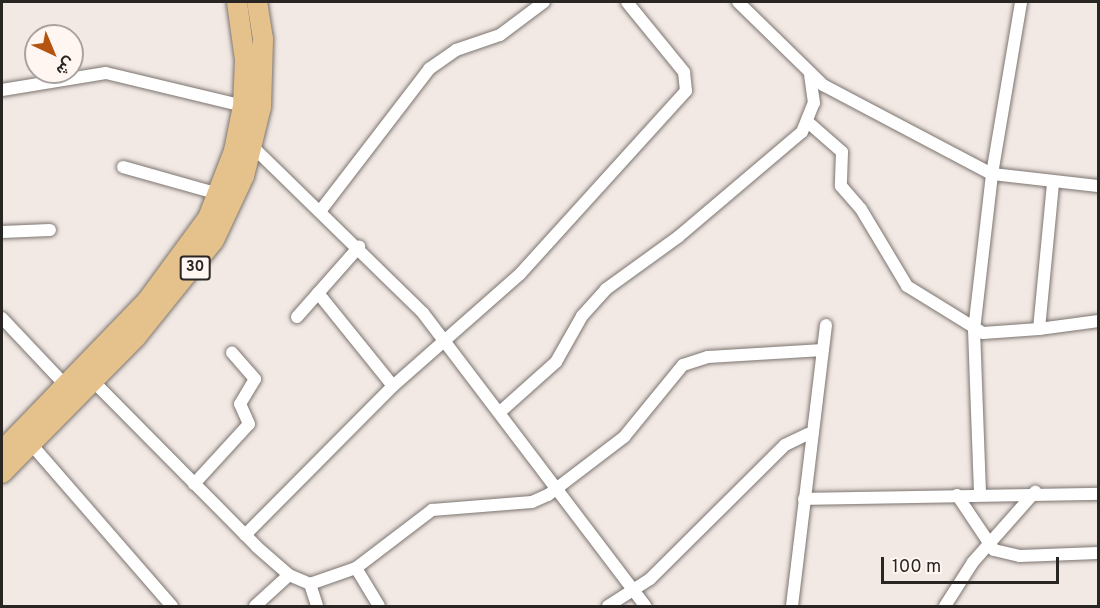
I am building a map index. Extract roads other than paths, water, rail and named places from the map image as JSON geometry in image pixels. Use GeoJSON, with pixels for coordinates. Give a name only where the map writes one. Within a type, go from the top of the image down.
{"type":"FeatureCollection","features":[{"type":"Feature","properties":{"kind":"main road","name":"30"},"geometry":{"type":"LineString","coordinates":[[2,473],[93,381],[183,257],[219,194],[243,106],[245,60],[237,2]]}},
{"type":"Feature","properties":{"kind":"main road","name":"30"},"geometry":{"type":"LineString","coordinates":[[2,451],[66,386],[121,341],[214,240],[253,147],[264,68],[257,2]]}},
{"type":"Feature","properties":{"kind":"street"},"geometry":{"type":"LineString","coordinates":[[321,210],[429,69],[456,50],[500,35],[544,2]]}},
{"type":"Feature","properties":{"kind":"street"},"geometry":{"type":"LineString","coordinates":[[245,535],[393,386],[520,274],[686,92],[684,72],[627,2]]}},
{"type":"Feature","properties":{"kind":"street"},"geometry":{"type":"LineString","coordinates":[[738,2],[810,75],[992,174],[1053,184],[1098,186]]}},
{"type":"Feature","properties":{"kind":"street"},"geometry":{"type":"LineString","coordinates":[[980,493],[974,330],[992,174],[1022,2]]}},
{"type":"Feature","properties":{"kind":"street"},"geometry":{"type":"LineString","coordinates":[[2,90],[106,73],[243,106]]}},
{"type":"Feature","properties":{"kind":"street"},"geometry":{"type":"LineString","coordinates":[[500,412],[556,362],[582,316],[606,289],[678,237],[809,123],[814,103],[810,75]]}},
{"type":"Feature","properties":{"kind":"street"},"geometry":{"type":"LineString","coordinates":[[809,123],[842,152],[841,186],[861,209],[907,286],[974,330],[1039,329],[1098,321]]}},
{"type":"Feature","properties":{"kind":"street"},"geometry":{"type":"LineString","coordinates":[[253,147],[359,247],[445,340],[645,606]]}},
{"type":"Feature","properties":{"kind":"street"},"geometry":{"type":"LineString","coordinates":[[123,167],[219,194]]}},
{"type":"Feature","properties":{"kind":"street"},"geometry":{"type":"LineString","coordinates":[[1039,329],[1053,184]]}},
{"type":"Feature","properties":{"kind":"street"},"geometry":{"type":"LineString","coordinates":[[2,232],[50,230]]}},
{"type":"Feature","properties":{"kind":"street"},"geometry":{"type":"LineString","coordinates":[[297,317],[359,247]]}},
{"type":"Feature","properties":{"kind":"street"},"geometry":{"type":"LineString","coordinates":[[318,293],[393,386]]}},
{"type":"Feature","properties":{"kind":"street"},"geometry":{"type":"LineString","coordinates":[[2,318],[66,386]]}},
{"type":"Feature","properties":{"kind":"street"},"geometry":{"type":"LineString","coordinates":[[792,606],[804,499],[808,434],[826,325]]}},
{"type":"Feature","properties":{"kind":"street"},"geometry":{"type":"LineString","coordinates":[[93,381],[245,535],[289,574],[310,584],[356,568],[432,510],[532,502],[558,488],[624,437],[683,365],[708,357],[823,350]]}},
{"type":"Feature","properties":{"kind":"street"},"geometry":{"type":"LineString","coordinates":[[194,484],[249,424],[240,404],[255,379],[232,353]]}},
{"type":"Feature","properties":{"kind":"street"},"geometry":{"type":"LineString","coordinates":[[608,606],[635,591],[785,445],[808,434]]}},
{"type":"Feature","properties":{"kind":"street"},"geometry":{"type":"LineString","coordinates":[[31,444],[172,606]]}},
{"type":"Feature","properties":{"kind":"street"},"geometry":{"type":"LineString","coordinates":[[945,606],[988,543],[1035,492]]}},
{"type":"Feature","properties":{"kind":"street"},"geometry":{"type":"LineString","coordinates":[[804,499],[1035,492],[1098,494]]}},
{"type":"Feature","properties":{"kind":"street"},"geometry":{"type":"LineString","coordinates":[[957,495],[988,543],[1020,556],[1098,553]]}},
{"type":"Feature","properties":{"kind":"street"},"geometry":{"type":"LineString","coordinates":[[356,568],[379,606]]}},
{"type":"Feature","properties":{"kind":"street"},"geometry":{"type":"LineString","coordinates":[[255,606],[289,574]]}},
{"type":"Feature","properties":{"kind":"street"},"geometry":{"type":"LineString","coordinates":[[310,584],[316,606]]}}]}
